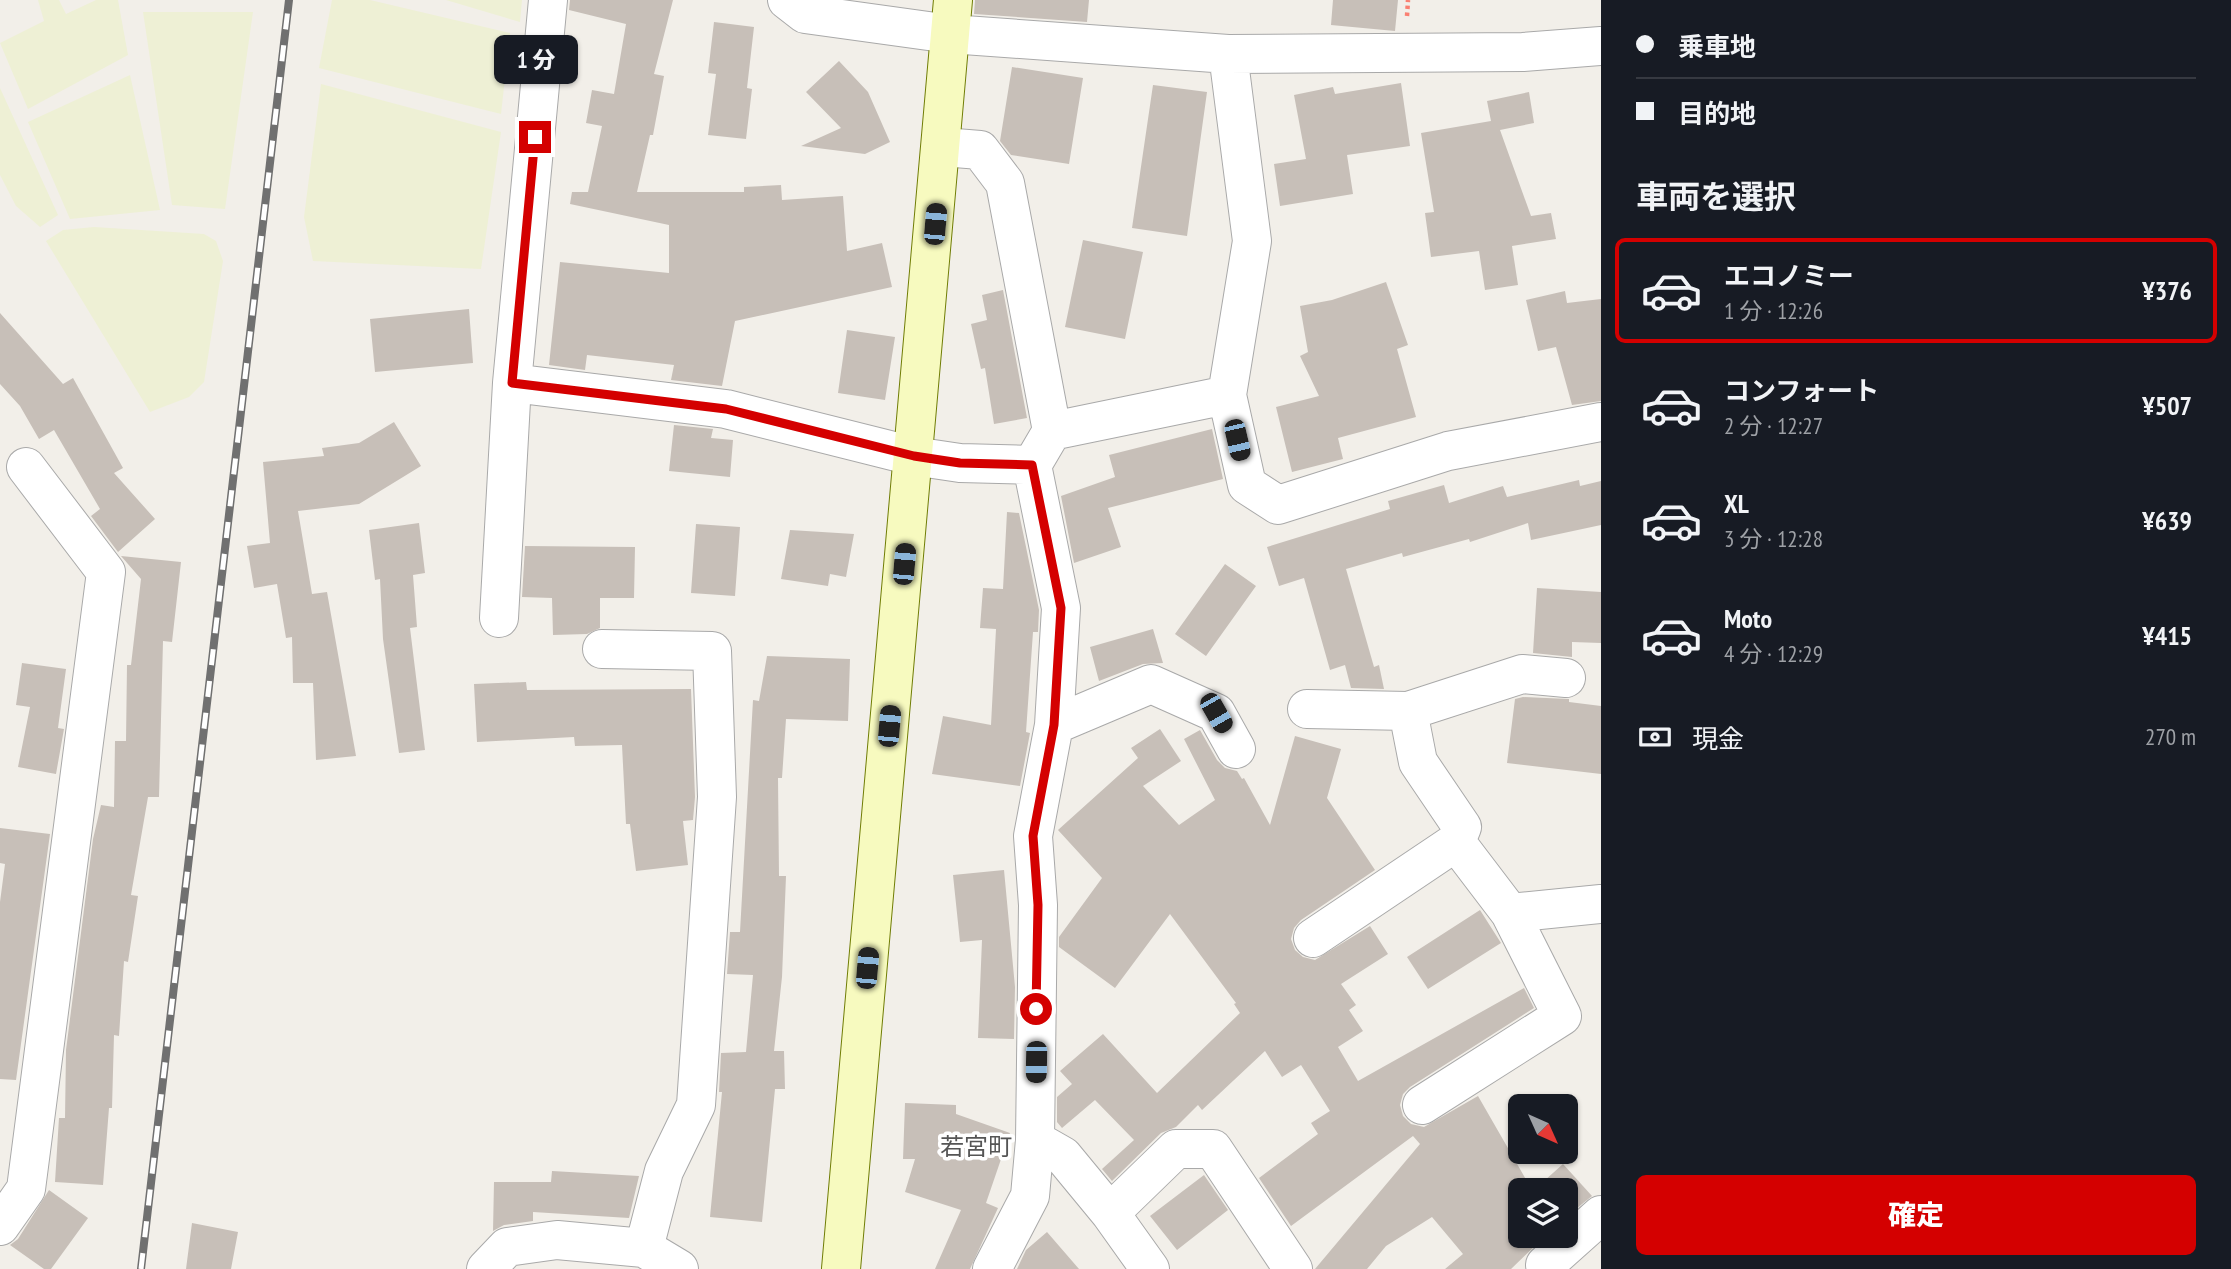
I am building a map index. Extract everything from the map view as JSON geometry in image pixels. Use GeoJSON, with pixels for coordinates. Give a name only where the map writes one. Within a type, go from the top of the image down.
{"type":"FeatureCollection","features":[{"type":"Feature","properties":{"kind":"street"},"geometry":{"type":"LineString","coordinates":[[499,618],[512,383],[548,0]]}},
{"type":"Feature","properties":{"kind":"street"},"geometry":{"type":"LineString","coordinates":[[787,0],[805,14],[952,17],[1228,54],[1522,52],[1601,46]]}},
{"type":"Feature","properties":{"kind":"street"},"geometry":{"type":"LineString","coordinates":[[841,1269],[943,147],[952,17]]}},
{"type":"Feature","properties":{"kind":"street"},"geometry":{"type":"LineString","coordinates":[[1228,54],[1252,241],[1227,395],[1247,485],[1278,505],[1448,451],[1601,422]]}},
{"type":"Feature","properties":{"kind":"street"},"geometry":{"type":"LineString","coordinates":[[943,147],[979,150],[1005,183],[1052,431],[1032,465],[1061,608],[1054,725],[1033,836],[1038,905],[1035,1140],[1030,1196],[992,1269]]}},
{"type":"Feature","properties":{"kind":"street"},"geometry":{"type":"LineString","coordinates":[[512,383],[726,409],[914,456],[960,463],[1032,465]]}},
{"type":"Feature","properties":{"kind":"street"},"geometry":{"type":"LineString","coordinates":[[1052,431],[1227,395]]}},
{"type":"Feature","properties":{"kind":"street"},"geometry":{"type":"LineString","coordinates":[[0,1226],[26,1189],[106,572],[26,467]]}},
{"type":"Feature","properties":{"kind":"street"},"geometry":{"type":"LineString","coordinates":[[602,649],[712,651],[717,797],[695,1105],[664,1171],[643,1248]]}},
{"type":"Feature","properties":{"kind":"street"},"geometry":{"type":"LineString","coordinates":[[1307,709],[1408,711],[1522,674],[1566,678]]}},
{"type":"Feature","properties":{"kind":"street"},"geometry":{"type":"LineString","coordinates":[[1054,725],[1151,684],[1216,713],[1236,749]]}},
{"type":"Feature","properties":{"kind":"street"},"geometry":{"type":"LineString","coordinates":[[1313,938],[1456,842],[1462,827],[1418,762],[1408,711]]}},
{"type":"Feature","properties":{"kind":"street"},"geometry":{"type":"LineString","coordinates":[[1422,1105],[1562,1016],[1510,913],[1456,842]]}},
{"type":"Feature","properties":{"kind":"street"},"geometry":{"type":"LineString","coordinates":[[1510,913],[1601,904]]}},
{"type":"Feature","properties":{"kind":"street"},"geometry":{"type":"LineString","coordinates":[[1035,1140],[1063,1156],[1110,1213],[1150,1269]]}},
{"type":"Feature","properties":{"kind":"street"},"geometry":{"type":"LineString","coordinates":[[1110,1213],[1176,1149],[1213,1149],[1293,1269]]}},
{"type":"Feature","properties":{"kind":"street"},"geometry":{"type":"LineString","coordinates":[[1545,1265],[1601,1214]]}},
{"type":"Feature","properties":{"kind":"street"},"geometry":{"type":"LineString","coordinates":[[486,1269],[507,1247],[557,1240],[643,1248],[679,1269]]}},
{"type":"Feature","properties":{"kind":"green space"},"geometry":{"type":"Polygon","coordinates":[[[38,0],[59,0],[66,14],[96,0],[118,0],[128,55],[28,109],[0,43],[44,21],[38,0]]]}},
{"type":"Feature","properties":{"kind":"green space"},"geometry":{"type":"Polygon","coordinates":[[[332,0],[370,0],[510,33],[501,114],[319,68],[332,0]]]}},
{"type":"Feature","properties":{"kind":"green space"},"geometry":{"type":"Polygon","coordinates":[[[446,0],[522,0],[520,22],[446,0]]]}},
{"type":"Feature","properties":{"kind":"green space"},"geometry":{"type":"Polygon","coordinates":[[[143,12],[253,12],[225,209],[172,205],[143,12]]]}},
{"type":"Feature","properties":{"kind":"green space"},"geometry":{"type":"Polygon","coordinates":[[[130,75],[160,210],[70,219],[28,122],[130,75]]]}},
{"type":"Feature","properties":{"kind":"green space"},"geometry":{"type":"Polygon","coordinates":[[[321,84],[501,132],[481,269],[313,261],[304,217],[321,84]]]}},
{"type":"Feature","properties":{"kind":"green space"},"geometry":{"type":"Polygon","coordinates":[[[0,88],[58,215],[40,227],[16,206],[0,175],[0,88]]]}},
{"type":"Feature","properties":{"kind":"green space"},"geometry":{"type":"Polygon","coordinates":[[[94,227],[204,234],[216,241],[223,261],[204,382],[189,397],[150,412],[46,241],[63,230],[94,227]]]}},
{"type":"Feature","properties":{"kind":"building"},"geometry":{"type":"Polygon","coordinates":[[[570,0],[673,0],[654,74],[664,76],[653,135],[650,135],[637,192],[744,192],[744,187],[781,185],[782,200],[843,196],[847,251],[882,243],[892,287],[735,321],[722,386],[671,380],[674,365],[587,355],[585,370],[549,365],[560,262],[669,273],[669,225],[570,204],[572,192],[588,192],[602,126],[586,123],[592,90],[614,94],[626,24],[569,10],[570,0]]]}},
{"type":"Feature","properties":{"kind":"building"},"geometry":{"type":"Polygon","coordinates":[[[975,0],[1089,0],[1087,22],[974,14],[975,0]]]}},
{"type":"Feature","properties":{"kind":"building"},"geometry":{"type":"Polygon","coordinates":[[[1333,0],[1398,0],[1395,31],[1331,25],[1333,0]]]}},
{"type":"Feature","properties":{"kind":"building"},"geometry":{"type":"Polygon","coordinates":[[[714,22],[754,27],[747,88],[752,89],[746,139],[708,135],[716,74],[708,73],[714,22]]]}},
{"type":"Feature","properties":{"kind":"building"},"geometry":{"type":"Polygon","coordinates":[[[839,61],[868,92],[890,142],[865,154],[801,146],[841,128],[806,92],[839,61]]]}},
{"type":"Feature","properties":{"kind":"building"},"geometry":{"type":"Polygon","coordinates":[[[1012,67],[1083,78],[1069,164],[1011,155],[1000,141],[1012,67]]]}},
{"type":"Feature","properties":{"kind":"building"},"geometry":{"type":"Polygon","coordinates":[[[1401,83],[1410,146],[1347,155],[1353,194],[1280,206],[1274,164],[1306,159],[1294,95],[1333,87],[1335,94],[1401,83]]]}},
{"type":"Feature","properties":{"kind":"building"},"geometry":{"type":"Polygon","coordinates":[[[1153,85],[1207,92],[1187,236],[1132,228],[1153,85]]]}},
{"type":"Feature","properties":{"kind":"building"},"geometry":{"type":"Polygon","coordinates":[[[1529,92],[1534,123],[1500,130],[1531,216],[1551,213],[1556,239],[1512,246],[1518,285],[1485,290],[1479,251],[1431,257],[1425,213],[1434,212],[1421,133],[1491,121],[1487,101],[1529,92]]]}},
{"type":"Feature","properties":{"kind":"building"},"geometry":{"type":"Polygon","coordinates":[[[1083,240],[1143,252],[1125,339],[1065,327],[1083,240]]]}},
{"type":"Feature","properties":{"kind":"building"},"geometry":{"type":"Polygon","coordinates":[[[1386,282],[1408,345],[1397,349],[1416,417],[1338,438],[1343,459],[1292,472],[1276,407],[1319,396],[1300,356],[1308,352],[1300,306],[1332,300],[1386,282]]]}},
{"type":"Feature","properties":{"kind":"building"},"geometry":{"type":"Polygon","coordinates":[[[1003,290],[1027,418],[994,424],[985,368],[981,369],[971,324],[987,320],[982,295],[1003,290]]]}},
{"type":"Feature","properties":{"kind":"building"},"geometry":{"type":"Polygon","coordinates":[[[1565,291],[1567,303],[1601,299],[1601,401],[1572,405],[1556,347],[1538,351],[1526,300],[1565,291]]]}},
{"type":"Feature","properties":{"kind":"building"},"geometry":{"type":"Polygon","coordinates":[[[469,309],[473,363],[375,372],[370,319],[469,309]]]}},
{"type":"Feature","properties":{"kind":"building"},"geometry":{"type":"Polygon","coordinates":[[[0,313],[63,384],[73,378],[123,468],[114,473],[155,519],[118,552],[91,516],[100,509],[54,430],[39,439],[20,406],[0,384],[0,313]]]}},
{"type":"Feature","properties":{"kind":"building"},"geometry":{"type":"Polygon","coordinates":[[[847,330],[895,337],[885,400],[838,393],[847,330]]]}},
{"type":"Feature","properties":{"kind":"building"},"geometry":{"type":"Polygon","coordinates":[[[394,422],[421,466],[359,504],[298,511],[312,594],[327,592],[356,756],[316,760],[313,683],[293,683],[292,637],[286,638],[277,584],[254,588],[247,546],[270,543],[263,462],[324,456],[322,448],[359,443],[394,422]]]}},
{"type":"Feature","properties":{"kind":"building"},"geometry":{"type":"Polygon","coordinates":[[[674,425],[713,429],[711,438],[733,440],[730,477],[669,471],[674,425]]]}},
{"type":"Feature","properties":{"kind":"building"},"geometry":{"type":"Polygon","coordinates":[[[1212,429],[1223,479],[1108,508],[1121,547],[1074,563],[1061,496],[1115,477],[1109,455],[1212,429]]]}},
{"type":"Feature","properties":{"kind":"building"},"geometry":{"type":"Polygon","coordinates":[[[1579,480],[1580,486],[1601,481],[1601,525],[1531,540],[1528,523],[1470,542],[1469,539],[1403,557],[1402,553],[1346,569],[1374,667],[1379,665],[1384,689],[1351,688],[1345,665],[1330,670],[1304,578],[1279,586],[1267,547],[1390,509],[1388,501],[1444,485],[1449,503],[1503,486],[1507,497],[1579,480]]]}},
{"type":"Feature","properties":{"kind":"building"},"geometry":{"type":"Polygon","coordinates":[[[1007,512],[1019,513],[1039,610],[1038,632],[1033,632],[1026,732],[1030,733],[1020,786],[932,774],[943,716],[991,725],[996,629],[980,628],[983,588],[1003,589],[1007,512]]]}},
{"type":"Feature","properties":{"kind":"building"},"geometry":{"type":"Polygon","coordinates":[[[419,523],[425,573],[413,575],[417,627],[410,628],[425,750],[399,753],[383,639],[380,579],[375,580],[369,530],[419,523]]]}},
{"type":"Feature","properties":{"kind":"building"},"geometry":{"type":"Polygon","coordinates":[[[696,524],[740,527],[735,596],[691,593],[696,524]]]}},
{"type":"Feature","properties":{"kind":"building"},"geometry":{"type":"Polygon","coordinates":[[[790,530],[854,534],[846,577],[830,574],[828,586],[781,579],[790,530]]]}},
{"type":"Feature","properties":{"kind":"building"},"geometry":{"type":"Polygon","coordinates":[[[525,546],[635,547],[634,598],[600,598],[600,628],[587,634],[553,635],[552,598],[522,597],[525,546]]]}},
{"type":"Feature","properties":{"kind":"building"},"geometry":{"type":"Polygon","coordinates":[[[121,556],[181,562],[172,642],[163,641],[159,797],[148,797],[131,895],[138,896],[128,962],[124,961],[119,1036],[114,1035],[112,1108],[109,1108],[103,1185],[55,1182],[59,1118],[65,1118],[66,1050],[93,839],[101,805],[114,807],[115,741],[126,741],[127,665],[131,665],[141,579],[121,556]]]}},
{"type":"Feature","properties":{"kind":"building"},"geometry":{"type":"Polygon","coordinates":[[[1225,564],[1256,586],[1206,656],[1175,634],[1225,564]]]}},
{"type":"Feature","properties":{"kind":"building"},"geometry":{"type":"Polygon","coordinates":[[[1537,588],[1601,592],[1601,643],[1572,642],[1572,657],[1533,653],[1537,588]]]}},
{"type":"Feature","properties":{"kind":"building"},"geometry":{"type":"Polygon","coordinates":[[[1153,629],[1163,663],[1143,664],[1099,681],[1090,647],[1153,629]]]}},
{"type":"Feature","properties":{"kind":"building"},"geometry":{"type":"Polygon","coordinates":[[[767,656],[850,659],[848,721],[786,719],[782,778],[778,778],[779,876],[786,876],[782,977],[774,1051],[784,1051],[785,1089],[775,1089],[762,1222],[710,1217],[722,1092],[719,1092],[721,1053],[746,1052],[753,975],[727,974],[730,932],[740,932],[753,700],[759,701],[767,656]]]}},
{"type":"Feature","properties":{"kind":"building"},"geometry":{"type":"Polygon","coordinates":[[[22,663],[66,669],[58,728],[64,729],[56,774],[18,767],[30,707],[16,705],[22,663]]]}},
{"type":"Feature","properties":{"kind":"building"},"geometry":{"type":"Polygon","coordinates":[[[526,682],[527,690],[691,689],[695,797],[693,820],[683,821],[688,865],[636,871],[630,824],[626,824],[622,745],[575,746],[574,737],[477,742],[474,684],[526,682]]]}},
{"type":"Feature","properties":{"kind":"building"},"geometry":{"type":"Polygon","coordinates":[[[1515,699],[1569,699],[1569,702],[1601,706],[1601,774],[1507,763],[1515,699]]]}},
{"type":"Feature","properties":{"kind":"building"},"geometry":{"type":"Polygon","coordinates":[[[1160,729],[1181,761],[1143,786],[1179,825],[1215,800],[1184,739],[1200,730],[1217,760],[1225,768],[1237,771],[1242,779],[1244,778],[1270,825],[1295,736],[1341,749],[1327,798],[1375,870],[1301,920],[1294,928],[1291,939],[1295,950],[1303,957],[1315,960],[1370,926],[1388,954],[1341,984],[1356,1005],[1349,1010],[1363,1031],[1338,1047],[1358,1081],[1524,988],[1534,1008],[1410,1087],[1403,1094],[1400,1105],[1403,1116],[1411,1124],[1424,1127],[1478,1096],[1508,1148],[1508,1164],[1517,1164],[1525,1178],[1508,1178],[1508,1248],[1533,1248],[1511,1269],[1445,1269],[1463,1254],[1432,1217],[1386,1246],[1367,1269],[1315,1269],[1420,1144],[1413,1136],[1291,1226],[1259,1178],[1318,1134],[1311,1123],[1330,1111],[1301,1065],[1282,1077],[1265,1051],[1202,1110],[1198,1105],[1176,1127],[1161,1133],[1112,1181],[1102,1169],[1134,1140],[1095,1100],[1062,1128],[1057,1122],[1057,1097],[1072,1084],[1060,1071],[1103,1034],[1157,1093],[1240,1013],[1234,1004],[1236,1003],[1170,914],[1115,988],[1059,947],[1059,937],[1102,878],[1058,830],[1138,758],[1131,748],[1160,729]]]}},
{"type":"Feature","properties":{"kind":"building"},"geometry":{"type":"Polygon","coordinates":[[[0,828],[50,834],[16,1080],[0,1079],[0,902],[5,864],[0,863],[0,828]]]}},
{"type":"Feature","properties":{"kind":"building"},"geometry":{"type":"Polygon","coordinates":[[[1004,870],[1015,987],[1014,1039],[978,1038],[982,940],[960,942],[953,875],[1004,870]]]}},
{"type":"Feature","properties":{"kind":"building"},"geometry":{"type":"Polygon","coordinates":[[[1480,910],[1501,943],[1428,989],[1407,957],[1480,910]]]}},
{"type":"Feature","properties":{"kind":"building"},"geometry":{"type":"Polygon","coordinates":[[[905,1103],[956,1105],[956,1114],[1010,1133],[986,1203],[998,1208],[970,1269],[935,1269],[961,1210],[905,1192],[915,1159],[903,1159],[905,1103]]]}},
{"type":"Feature","properties":{"kind":"building"},"geometry":{"type":"Polygon","coordinates":[[[1563,1164],[1576,1178],[1547,1178],[1563,1164]]]}},
{"type":"Feature","properties":{"kind":"building"},"geometry":{"type":"Polygon","coordinates":[[[552,1171],[639,1176],[629,1218],[533,1212],[533,1221],[504,1225],[493,1231],[494,1182],[551,1182],[552,1171]]]}},
{"type":"Feature","properties":{"kind":"building"},"geometry":{"type":"Polygon","coordinates":[[[1204,1175],[1228,1210],[1177,1250],[1150,1216],[1204,1175]]]}},
{"type":"Feature","properties":{"kind":"building"},"geometry":{"type":"Polygon","coordinates":[[[1578,1181],[1592,1196],[1578,1207],[1578,1181]]]}},
{"type":"Feature","properties":{"kind":"building"},"geometry":{"type":"Polygon","coordinates":[[[49,1190],[88,1218],[51,1269],[44,1269],[10,1245],[18,1239],[49,1190]]]}},
{"type":"Feature","properties":{"kind":"building"},"geometry":{"type":"Polygon","coordinates":[[[192,1223],[238,1232],[231,1269],[186,1269],[192,1223]]]}},
{"type":"Feature","properties":{"kind":"building"},"geometry":{"type":"Polygon","coordinates":[[[1047,1232],[1079,1269],[1017,1269],[1026,1250],[1047,1232]]]}},
{"type":"Feature","properties":{"kind":"railway"},"geometry":{"type":"LineString","coordinates":[[141,1269],[289,0]]}},
{"type":"Feature","properties":{"kind":"district","name":"若宮町"},"geometry":{"type":"Point","coordinates":[976,1147]}},
{"type":"Feature","properties":{"kind":"route"},"geometry":{"type":"LineString","coordinates":[[535,137],[512,383],[726,409],[914,456],[960,463],[1032,465],[1061,608],[1054,725],[1033,836],[1038,905],[1036,1009]]}}]}
